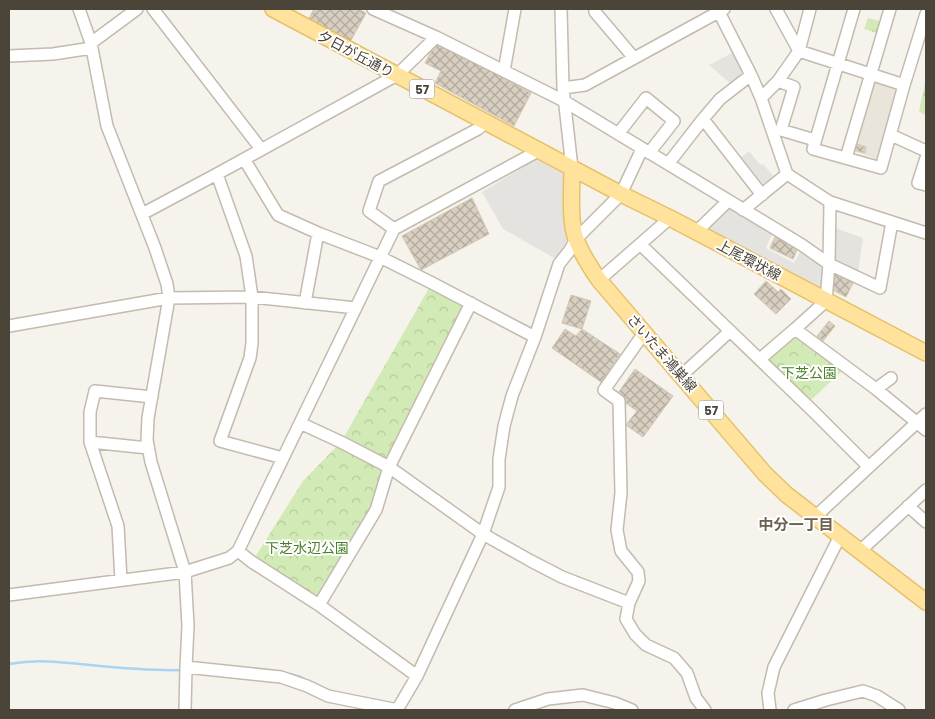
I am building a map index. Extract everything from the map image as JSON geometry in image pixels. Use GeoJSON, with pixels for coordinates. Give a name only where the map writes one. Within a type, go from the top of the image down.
{"type":"FeatureCollection","features":[{"type":"Feature","properties":{"kind":"main road","name":"夕日が丘通り"},"geometry":{"type":"LineString","coordinates":[[273,9],[572,168]]}},
{"type":"Feature","properties":{"kind":"main road","name":"上尾環状線"},"geometry":{"type":"LineString","coordinates":[[572,168],[926,353]]}},
{"type":"Feature","properties":{"kind":"main road","name":"さいたま鴻巣線"},"geometry":{"type":"LineString","coordinates":[[572,168],[573,226],[576,239],[599,280],[765,474],[787,495],[926,602]]}},
{"type":"Feature","properties":{"kind":"street"},"geometry":{"type":"LineString","coordinates":[[79,9],[91,45],[106,126],[142,214],[167,284],[169,298],[148,418],[147,440],[151,462],[185,572],[188,626],[185,710]]}},
{"type":"Feature","properties":{"kind":"street"},"geometry":{"type":"LineString","coordinates":[[9,56],[54,54],[91,45],[136,9]]}},
{"type":"Feature","properties":{"kind":"street"},"geometry":{"type":"LineString","coordinates":[[153,9],[261,149]]}},
{"type":"Feature","properties":{"kind":"street"},"geometry":{"type":"LineString","coordinates":[[373,9],[436,37],[564,101],[802,245],[829,264],[880,288],[892,222]]}},
{"type":"Feature","properties":{"kind":"street"},"geometry":{"type":"LineString","coordinates":[[504,71],[515,9]]}},
{"type":"Feature","properties":{"kind":"street"},"geometry":{"type":"LineString","coordinates":[[561,9],[563,88],[572,168]]}},
{"type":"Feature","properties":{"kind":"street"},"geometry":{"type":"LineString","coordinates":[[595,9],[595,12],[634,58]]}},
{"type":"Feature","properties":{"kind":"street"},"geometry":{"type":"LineString","coordinates":[[776,9],[799,51],[904,85]]}},
{"type":"Feature","properties":{"kind":"street"},"geometry":{"type":"LineString","coordinates":[[761,98],[778,81],[799,51],[810,9]]}},
{"type":"Feature","properties":{"kind":"street"},"geometry":{"type":"LineString","coordinates":[[854,9],[813,149],[881,168],[926,14]]}},
{"type":"Feature","properties":{"kind":"street"},"geometry":{"type":"LineString","coordinates":[[846,158],[890,9]]}},
{"type":"Feature","properties":{"kind":"street"},"geometry":{"type":"LineString","coordinates":[[563,88],[585,85],[720,10],[761,98],[787,174],[830,202],[926,233]]}},
{"type":"Feature","properties":{"kind":"street"},"geometry":{"type":"LineString","coordinates":[[142,214],[397,76],[436,37]]}},
{"type":"Feature","properties":{"kind":"street"},"geometry":{"type":"LineString","coordinates":[[668,164],[720,99],[751,75]]}},
{"type":"Feature","properties":{"kind":"street"},"geometry":{"type":"LineString","coordinates":[[778,81],[794,87],[782,130],[815,140]]}},
{"type":"Feature","properties":{"kind":"street"},"geometry":{"type":"LineString","coordinates":[[186,667],[281,677],[328,696],[397,710],[417,676],[483,534],[499,487],[499,460],[504,426],[512,396],[535,338],[559,264],[576,239],[620,194],[646,151],[674,121],[646,98],[618,134]]}},
{"type":"Feature","properties":{"kind":"street"},"geometry":{"type":"LineString","coordinates":[[703,119],[762,195]]}},
{"type":"Feature","properties":{"kind":"street"},"geometry":{"type":"LineString","coordinates":[[394,229],[369,211],[379,181],[478,129],[486,122]]}},
{"type":"Feature","properties":{"kind":"street"},"geometry":{"type":"LineString","coordinates":[[891,135],[926,151]]}},
{"type":"Feature","properties":{"kind":"street"},"geometry":{"type":"LineString","coordinates":[[9,595],[185,572],[230,558],[238,551],[394,229],[540,150]]}},
{"type":"Feature","properties":{"kind":"street"},"geometry":{"type":"LineString","coordinates":[[926,158],[918,183],[926,185]]}},
{"type":"Feature","properties":{"kind":"street"},"geometry":{"type":"LineString","coordinates":[[244,159],[278,215],[380,257],[535,338]]}},
{"type":"Feature","properties":{"kind":"street"},"geometry":{"type":"LineString","coordinates":[[217,174],[246,256],[252,297],[252,343],[250,358],[220,441],[283,458]]}},
{"type":"Feature","properties":{"kind":"street"},"geometry":{"type":"LineString","coordinates":[[743,210],[787,174]]}},
{"type":"Feature","properties":{"kind":"street"},"geometry":{"type":"LineString","coordinates":[[696,232],[728,201]]}},
{"type":"Feature","properties":{"kind":"street"},"geometry":{"type":"LineString","coordinates":[[760,359],[826,301],[829,264],[830,202]]}},
{"type":"Feature","properties":{"kind":"street"},"geometry":{"type":"LineString","coordinates":[[599,280],[670,218]]}},
{"type":"Feature","properties":{"kind":"street"},"geometry":{"type":"LineString","coordinates":[[305,303],[318,233]]}},
{"type":"Feature","properties":{"kind":"street"},"geometry":{"type":"LineString","coordinates":[[640,244],[869,467]]}},
{"type":"Feature","properties":{"kind":"street"},"geometry":{"type":"LineString","coordinates":[[9,326],[169,298],[252,297],[356,308]]}},
{"type":"Feature","properties":{"kind":"street"},"geometry":{"type":"LineString","coordinates":[[319,605],[376,510],[389,467],[471,303]]}},
{"type":"Feature","properties":{"kind":"street"},"geometry":{"type":"LineString","coordinates":[[795,330],[923,422],[869,467],[815,517]]}},
{"type":"Feature","properties":{"kind":"street"},"geometry":{"type":"LineString","coordinates":[[682,375],[730,332]]}},
{"type":"Feature","properties":{"kind":"street"},"geometry":{"type":"LineString","coordinates":[[644,333],[604,390],[619,401],[622,494],[617,530],[621,551],[638,572],[639,580],[629,604],[626,619],[635,634],[646,645],[674,658],[688,673],[696,698],[705,710]]}},
{"type":"Feature","properties":{"kind":"street"},"geometry":{"type":"LineString","coordinates":[[876,389],[891,378]]}},
{"type":"Feature","properties":{"kind":"street"},"geometry":{"type":"LineString","coordinates":[[121,580],[118,526],[90,442],[90,412],[96,391],[152,397]]}},
{"type":"Feature","properties":{"kind":"street"},"geometry":{"type":"LineString","coordinates":[[300,423],[389,467],[483,534],[531,562],[562,577],[629,604]]}},
{"type":"Feature","properties":{"kind":"street"},"geometry":{"type":"LineString","coordinates":[[90,442],[148,448]]}},
{"type":"Feature","properties":{"kind":"street"},"geometry":{"type":"LineString","coordinates":[[860,551],[926,490]]}},
{"type":"Feature","properties":{"kind":"street"},"geometry":{"type":"LineString","coordinates":[[908,506],[926,522]]}},
{"type":"Feature","properties":{"kind":"street"},"geometry":{"type":"LineString","coordinates":[[770,710],[768,693],[774,667],[840,536]]}},
{"type":"Feature","properties":{"kind":"street"},"geometry":{"type":"LineString","coordinates":[[238,551],[319,605],[417,676]]}},
{"type":"Feature","properties":{"kind":"street"},"geometry":{"type":"LineString","coordinates":[[794,710],[826,700],[863,692],[877,696],[899,710]]}},
{"type":"Feature","properties":{"kind":"street"},"geometry":{"type":"LineString","coordinates":[[516,710],[548,699],[583,695],[615,703],[632,710]]}},
{"type":"Feature","properties":{"kind":"shaded area"},"geometry":{"type":"Polygon","coordinates":[[[736,51],[748,74],[732,85],[709,65],[736,51]]]}},
{"type":"Feature","properties":{"kind":"shaded area"},"geometry":{"type":"Polygon","coordinates":[[[872,80],[900,87],[877,159],[853,151],[872,80]]]}},
{"type":"Feature","properties":{"kind":"shaded area"},"geometry":{"type":"Polygon","coordinates":[[[749,151],[760,165],[763,164],[775,178],[762,190],[739,159],[749,151]]]}},
{"type":"Feature","properties":{"kind":"shaded area"},"geometry":{"type":"Polygon","coordinates":[[[538,158],[566,174],[563,209],[567,242],[556,259],[503,229],[482,192],[538,158]]]}},
{"type":"Feature","properties":{"kind":"shaded area"},"geometry":{"type":"Polygon","coordinates":[[[727,207],[773,231],[766,248],[794,263],[800,252],[827,266],[822,288],[816,289],[710,231],[709,225],[727,207]]]}},
{"type":"Feature","properties":{"kind":"shaded area"},"geometry":{"type":"Polygon","coordinates":[[[835,228],[863,238],[858,273],[833,259],[835,228]]]}},
{"type":"Feature","properties":{"kind":"green space"},"geometry":{"type":"Polygon","coordinates":[[[868,18],[884,22],[880,34],[864,29],[868,18]]]}},
{"type":"Feature","properties":{"kind":"green space"},"geometry":{"type":"Polygon","coordinates":[[[926,78],[926,116],[919,111],[926,78]]]}},
{"type":"Feature","properties":{"kind":"green space","name":"下芝水辺公園"},"geometry":{"type":"Polygon","coordinates":[[[432,283],[471,303],[389,467],[376,510],[319,605],[252,562],[303,481],[341,442],[432,283]]]}},
{"type":"Feature","properties":{"kind":"green space","name":"下芝公園"},"geometry":{"type":"Polygon","coordinates":[[[796,336],[842,371],[809,402],[766,360],[796,336]]]}},
{"type":"Feature","properties":{"kind":"building"},"geometry":{"type":"Polygon","coordinates":[[[314,9],[358,9],[366,13],[350,42],[308,20],[314,9]]]}},
{"type":"Feature","properties":{"kind":"building"},"geometry":{"type":"Polygon","coordinates":[[[436,42],[531,93],[514,126],[435,83],[441,71],[425,63],[436,42]]]}},
{"type":"Feature","properties":{"kind":"building"},"geometry":{"type":"Polygon","coordinates":[[[857,144],[866,147],[865,153],[854,150],[857,144]]]}},
{"type":"Feature","properties":{"kind":"building"},"geometry":{"type":"Polygon","coordinates":[[[472,198],[489,234],[421,270],[402,236],[472,198]]]}},
{"type":"Feature","properties":{"kind":"building"},"geometry":{"type":"Polygon","coordinates":[[[775,237],[798,248],[793,259],[770,248],[775,237]]]}},
{"type":"Feature","properties":{"kind":"building"},"geometry":{"type":"Polygon","coordinates":[[[835,271],[854,281],[846,297],[831,289],[834,281],[831,280],[835,271]]]}},
{"type":"Feature","properties":{"kind":"building"},"geometry":{"type":"Polygon","coordinates":[[[766,281],[778,292],[781,289],[791,299],[776,314],[754,294],[766,281]]]}},
{"type":"Feature","properties":{"kind":"building"},"geometry":{"type":"Polygon","coordinates":[[[571,295],[591,301],[582,329],[562,323],[571,295]]]}},
{"type":"Feature","properties":{"kind":"building"},"geometry":{"type":"Polygon","coordinates":[[[829,321],[835,326],[823,341],[817,336],[829,321]]]}},
{"type":"Feature","properties":{"kind":"building"},"geometry":{"type":"Polygon","coordinates":[[[565,329],[576,336],[582,329],[620,354],[601,382],[552,348],[565,329]]]}},
{"type":"Feature","properties":{"kind":"building"},"geometry":{"type":"Polygon","coordinates":[[[635,369],[673,396],[643,437],[626,425],[637,411],[616,396],[635,369]]]}},
{"type":"Feature","properties":{"kind":"waterway"},"geometry":{"type":"LineString","coordinates":[[9,664],[49,662],[136,669],[182,670]]}},
{"type":"Feature","properties":{"kind":"waterway"},"geometry":{"type":"LineString","coordinates":[[250,669],[280,672]]}},
{"type":"Feature","properties":{"kind":"waterway"},"geometry":{"type":"LineString","coordinates":[[290,674],[306,680]]}},
{"type":"Feature","properties":{"kind":"district","name":"中分一丁目"},"geometry":{"type":"Point","coordinates":[796,524]}}]}
